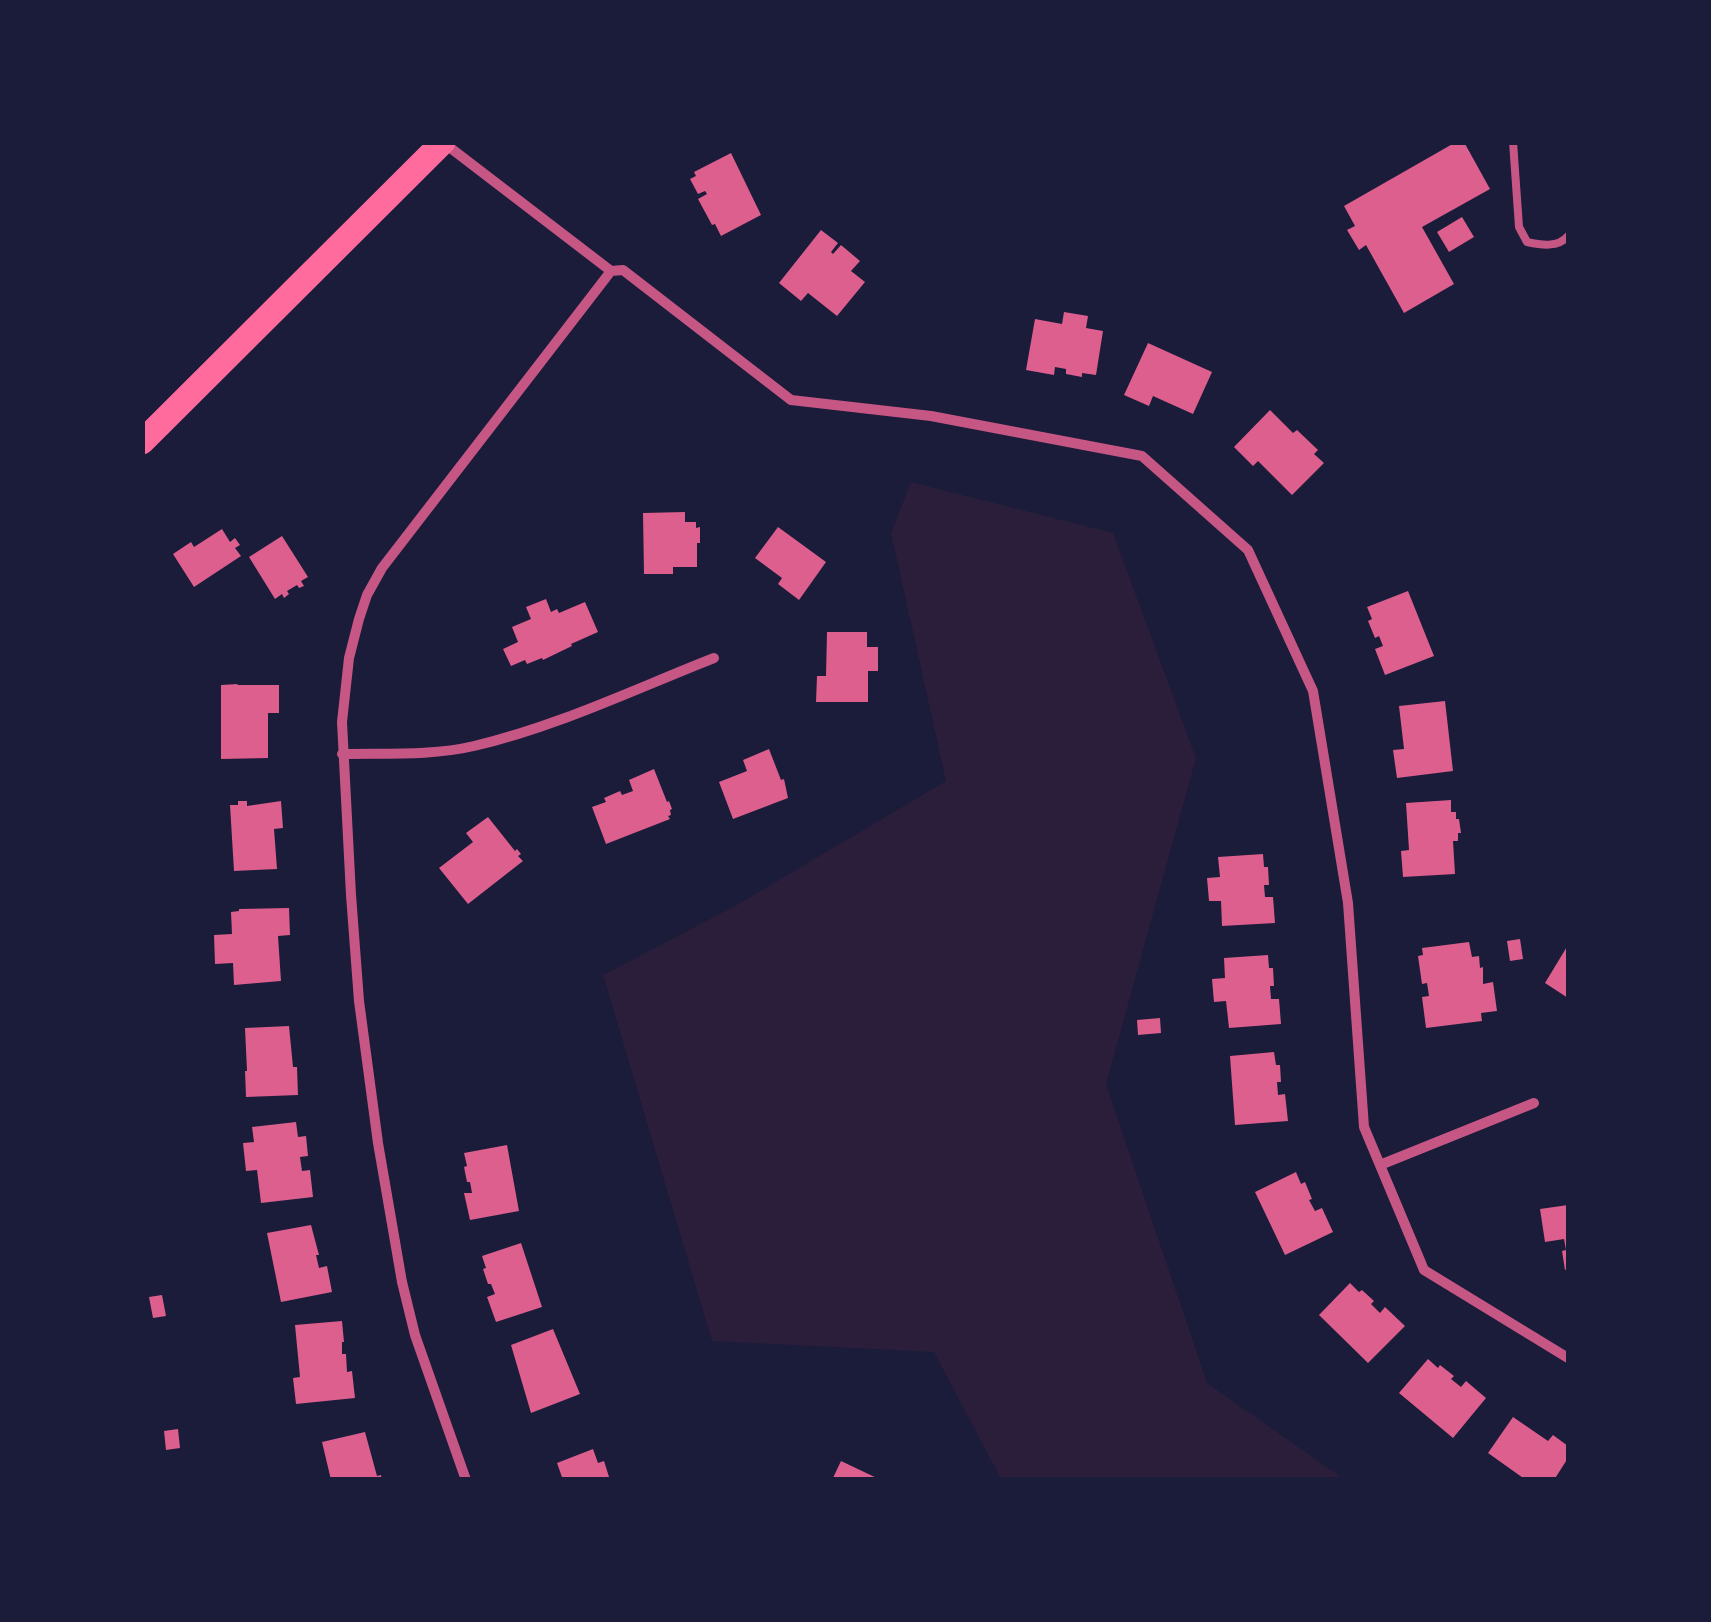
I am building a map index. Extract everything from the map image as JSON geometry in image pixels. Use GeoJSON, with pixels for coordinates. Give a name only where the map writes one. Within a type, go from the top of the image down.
{"type":"FeatureCollection","features":[{"type":"Feature","properties":{"kind":"main road"},"geometry":{"type":"LineString","coordinates":[[142,442],[443,142]]}},
{"type":"Feature","properties":{"kind":"street"},"geometry":{"type":"LineString","coordinates":[[443,142],[610,272]]}},
{"type":"Feature","properties":{"kind":"street"},"geometry":{"type":"LineString","coordinates":[[466,1480],[416,1336],[402,1282],[378,1143],[360,1002],[342,754],[349,658],[359,618],[382,568],[610,272],[622,270],[791,400],[931,416],[1142,456],[1248,550],[1313,691],[1348,903],[1364,1127],[1424,1270],[1568,1358]]}},
{"type":"Feature","properties":{"kind":"street"},"geometry":{"type":"LineString","coordinates":[[342,754],[472,746],[541,727],[714,658]]}},
{"type":"Feature","properties":{"kind":"street"},"geometry":{"type":"LineString","coordinates":[[1380,1165],[1534,1103]]}},
{"type":"Feature","properties":{"kind":"lane"},"geometry":{"type":"LineString","coordinates":[[1513,142],[1519,227],[1527,242],[1544,246],[1563,242],[1568,236]]}},
{"type":"Feature","properties":{"kind":"shaded area"},"geometry":{"type":"Polygon","coordinates":[[[911,482],[1113,533],[1196,758],[1106,1084],[1207,1383],[1344,1479],[1001,1479],[934,1352],[712,1341],[603,975],[735,906],[946,781],[891,533],[911,482]]]}},
{"type":"Feature","properties":{"kind":"building"},"geometry":{"type":"Polygon","coordinates":[[[1456,142],[1464,142],[1490,189],[1422,227],[1454,284],[1404,313],[1366,245],[1359,250],[1347,230],[1355,226],[1344,206],[1456,142]]]}},
{"type":"Feature","properties":{"kind":"building"},"geometry":{"type":"Polygon","coordinates":[[[731,153],[761,215],[721,236],[698,199],[707,194],[698,194],[690,179],[696,176],[694,172],[731,153]]]}},
{"type":"Feature","properties":{"kind":"building"},"geometry":{"type":"Polygon","coordinates":[[[1462,217],[1474,237],[1449,252],[1437,232],[1462,217]]]}},
{"type":"Feature","properties":{"kind":"building"},"geometry":{"type":"Polygon","coordinates":[[[821,230],[838,243],[833,254],[841,245],[860,261],[851,271],[865,282],[837,316],[808,293],[801,301],[779,283],[821,230]]]}},
{"type":"Feature","properties":{"kind":"building"},"geometry":{"type":"Polygon","coordinates":[[[1064,312],[1088,316],[1086,328],[1103,331],[1096,375],[1066,374],[1066,369],[1055,367],[1054,375],[1026,370],[1035,319],[1062,324],[1064,312]]]}},
{"type":"Feature","properties":{"kind":"building"},"geometry":{"type":"Polygon","coordinates":[[[1148,343],[1212,372],[1193,414],[1153,396],[1149,406],[1124,395],[1148,343]]]}},
{"type":"Feature","properties":{"kind":"building"},"geometry":{"type":"Polygon","coordinates":[[[1270,410],[1318,450],[1314,454],[1324,463],[1292,495],[1258,461],[1253,466],[1234,447],[1270,410]]]}},
{"type":"Feature","properties":{"kind":"building"},"geometry":{"type":"Polygon","coordinates":[[[685,512],[685,522],[696,522],[696,528],[700,527],[697,567],[673,567],[673,574],[644,574],[643,513],[685,512]]]}},
{"type":"Feature","properties":{"kind":"building"},"geometry":{"type":"Polygon","coordinates":[[[778,527],[826,562],[799,600],[778,584],[782,578],[755,558],[778,527]]]}},
{"type":"Feature","properties":{"kind":"building"},"geometry":{"type":"Polygon","coordinates":[[[222,529],[230,542],[235,538],[240,545],[235,548],[241,556],[194,587],[173,554],[191,542],[194,547],[222,529]]]}},
{"type":"Feature","properties":{"kind":"building"},"geometry":{"type":"Polygon","coordinates":[[[282,536],[308,577],[301,581],[304,586],[297,585],[284,598],[282,594],[275,599],[249,557],[282,536]]]}},
{"type":"Feature","properties":{"kind":"building"},"geometry":{"type":"Polygon","coordinates":[[[1408,591],[1434,656],[1385,675],[1375,649],[1383,646],[1368,621],[1372,619],[1367,607],[1408,591]]]}},
{"type":"Feature","properties":{"kind":"building"},"geometry":{"type":"Polygon","coordinates":[[[546,599],[551,612],[557,609],[559,613],[585,602],[598,632],[543,660],[527,664],[525,660],[511,666],[503,649],[518,642],[512,627],[531,619],[526,607],[546,599]]]}},
{"type":"Feature","properties":{"kind":"building"},"geometry":{"type":"Polygon","coordinates":[[[827,632],[867,632],[867,647],[878,647],[878,671],[868,671],[868,702],[816,702],[817,676],[826,676],[827,632]]]}},
{"type":"Feature","properties":{"kind":"building"},"geometry":{"type":"Polygon","coordinates":[[[221,685],[279,685],[279,713],[268,713],[268,758],[221,759],[221,685]]]}},
{"type":"Feature","properties":{"kind":"building"},"geometry":{"type":"Polygon","coordinates":[[[1445,701],[1453,771],[1397,778],[1393,750],[1404,749],[1399,706],[1445,701]]]}},
{"type":"Feature","properties":{"kind":"building"},"geometry":{"type":"Polygon","coordinates":[[[769,749],[781,780],[784,779],[788,798],[733,819],[719,782],[747,771],[743,760],[769,749]]]}},
{"type":"Feature","properties":{"kind":"building"},"geometry":{"type":"Polygon","coordinates":[[[654,769],[672,809],[670,819],[606,844],[592,807],[620,791],[622,795],[633,791],[629,780],[654,769]]]}},
{"type":"Feature","properties":{"kind":"building"},"geometry":{"type":"Polygon","coordinates":[[[1451,800],[1451,812],[1456,812],[1461,833],[1458,841],[1453,841],[1455,874],[1403,877],[1401,851],[1409,850],[1406,803],[1451,800]]]}},
{"type":"Feature","properties":{"kind":"building"},"geometry":{"type":"Polygon","coordinates":[[[238,801],[247,801],[247,806],[281,801],[283,828],[274,829],[277,869],[234,871],[230,805],[238,805],[238,801]]]}},
{"type":"Feature","properties":{"kind":"building"},"geometry":{"type":"Polygon","coordinates":[[[488,817],[523,861],[468,904],[439,868],[473,842],[466,833],[488,817]]]}},
{"type":"Feature","properties":{"kind":"building"},"geometry":{"type":"Polygon","coordinates":[[[1263,854],[1269,885],[1264,885],[1265,897],[1273,897],[1275,923],[1222,926],[1221,901],[1209,901],[1207,878],[1220,877],[1218,857],[1263,854]]]}},
{"type":"Feature","properties":{"kind":"building"},"geometry":{"type":"Polygon","coordinates":[[[289,908],[290,935],[278,936],[281,981],[234,985],[233,963],[215,964],[214,935],[232,934],[231,912],[239,909],[289,908]]]}},
{"type":"Feature","properties":{"kind":"building"},"geometry":{"type":"Polygon","coordinates":[[[1520,939],[1523,959],[1510,961],[1507,941],[1520,939]]]}},
{"type":"Feature","properties":{"kind":"building"},"geometry":{"type":"Polygon","coordinates":[[[1469,942],[1472,957],[1479,956],[1480,968],[1483,967],[1483,984],[1493,982],[1497,1011],[1481,1013],[1482,1021],[1426,1028],[1422,997],[1429,996],[1427,983],[1422,984],[1418,956],[1423,955],[1422,948],[1469,942]]]}},
{"type":"Feature","properties":{"kind":"building"},"geometry":{"type":"Polygon","coordinates":[[[1568,945],[1568,998],[1545,983],[1568,945]]]}},
{"type":"Feature","properties":{"kind":"building"},"geometry":{"type":"Polygon","coordinates":[[[1268,955],[1269,968],[1273,968],[1271,999],[1279,999],[1281,1024],[1229,1028],[1226,1001],[1214,1002],[1212,979],[1225,978],[1224,958],[1268,955]]]}},
{"type":"Feature","properties":{"kind":"building"},"geometry":{"type":"Polygon","coordinates":[[[1160,1018],[1161,1033],[1138,1035],[1137,1020],[1160,1018]]]}},
{"type":"Feature","properties":{"kind":"building"},"geometry":{"type":"Polygon","coordinates":[[[289,1026],[298,1095],[246,1097],[245,1028],[289,1026]]]}},
{"type":"Feature","properties":{"kind":"building"},"geometry":{"type":"Polygon","coordinates":[[[1274,1052],[1276,1065],[1280,1065],[1278,1095],[1285,1094],[1288,1121],[1235,1125],[1230,1056],[1274,1052]]]}},
{"type":"Feature","properties":{"kind":"building"},"geometry":{"type":"Polygon","coordinates":[[[296,1122],[298,1137],[306,1136],[308,1156],[300,1157],[302,1171],[310,1170],[313,1197],[261,1203],[257,1170],[246,1171],[243,1143],[254,1142],[252,1127],[296,1122]]]}},
{"type":"Feature","properties":{"kind":"building"},"geometry":{"type":"Polygon","coordinates":[[[507,1145],[519,1211],[470,1220],[464,1193],[472,1193],[464,1153],[507,1145]]]}},
{"type":"Feature","properties":{"kind":"building"},"geometry":{"type":"Polygon","coordinates":[[[1296,1172],[1301,1184],[1305,1182],[1315,1211],[1322,1208],[1333,1232],[1285,1255],[1255,1192],[1296,1172]]]}},
{"type":"Feature","properties":{"kind":"building"},"geometry":{"type":"Polygon","coordinates":[[[1568,1205],[1565,1270],[1564,1239],[1545,1242],[1540,1209],[1568,1205]]]}},
{"type":"Feature","properties":{"kind":"building"},"geometry":{"type":"Polygon","coordinates":[[[311,1225],[319,1268],[327,1266],[332,1292],[281,1302],[267,1233],[311,1225]]]}},
{"type":"Feature","properties":{"kind":"building"},"geometry":{"type":"Polygon","coordinates":[[[521,1243],[542,1307],[496,1322],[487,1297],[495,1294],[488,1284],[482,1256],[521,1243]]]}},
{"type":"Feature","properties":{"kind":"building"},"geometry":{"type":"Polygon","coordinates":[[[1350,1283],[1374,1301],[1371,1304],[1380,1313],[1385,1307],[1405,1326],[1368,1363],[1319,1315],[1350,1283]]]}},
{"type":"Feature","properties":{"kind":"building"},"geometry":{"type":"Polygon","coordinates":[[[162,1295],[166,1316],[153,1318],[149,1297],[162,1295]]]}},
{"type":"Feature","properties":{"kind":"building"},"geometry":{"type":"Polygon","coordinates":[[[342,1321],[342,1354],[346,1354],[347,1372],[352,1371],[355,1398],[296,1404],[293,1378],[300,1377],[295,1325],[342,1321]]]}},
{"type":"Feature","properties":{"kind":"building"},"geometry":{"type":"Polygon","coordinates":[[[553,1329],[580,1394],[531,1413],[511,1345],[553,1329]]]}},
{"type":"Feature","properties":{"kind":"building"},"geometry":{"type":"Polygon","coordinates":[[[1428,1359],[1454,1376],[1451,1379],[1461,1387],[1466,1381],[1486,1398],[1453,1438],[1399,1393],[1428,1359]]]}},
{"type":"Feature","properties":{"kind":"building"},"geometry":{"type":"Polygon","coordinates":[[[1513,1417],[1548,1441],[1553,1435],[1568,1446],[1568,1458],[1554,1480],[1526,1480],[1488,1453],[1513,1417]]]}},
{"type":"Feature","properties":{"kind":"building"},"geometry":{"type":"Polygon","coordinates":[[[178,1429],[180,1448],[166,1450],[164,1431],[178,1429]]]}},
{"type":"Feature","properties":{"kind":"building"},"geometry":{"type":"Polygon","coordinates":[[[365,1432],[377,1476],[381,1475],[382,1480],[331,1480],[322,1442],[365,1432]]]}},
{"type":"Feature","properties":{"kind":"building"},"geometry":{"type":"Polygon","coordinates":[[[593,1449],[598,1463],[604,1461],[610,1480],[563,1480],[557,1463],[593,1449]]]}},
{"type":"Feature","properties":{"kind":"building"},"geometry":{"type":"Polygon","coordinates":[[[841,1461],[881,1480],[832,1480],[841,1461]]]}}]}
